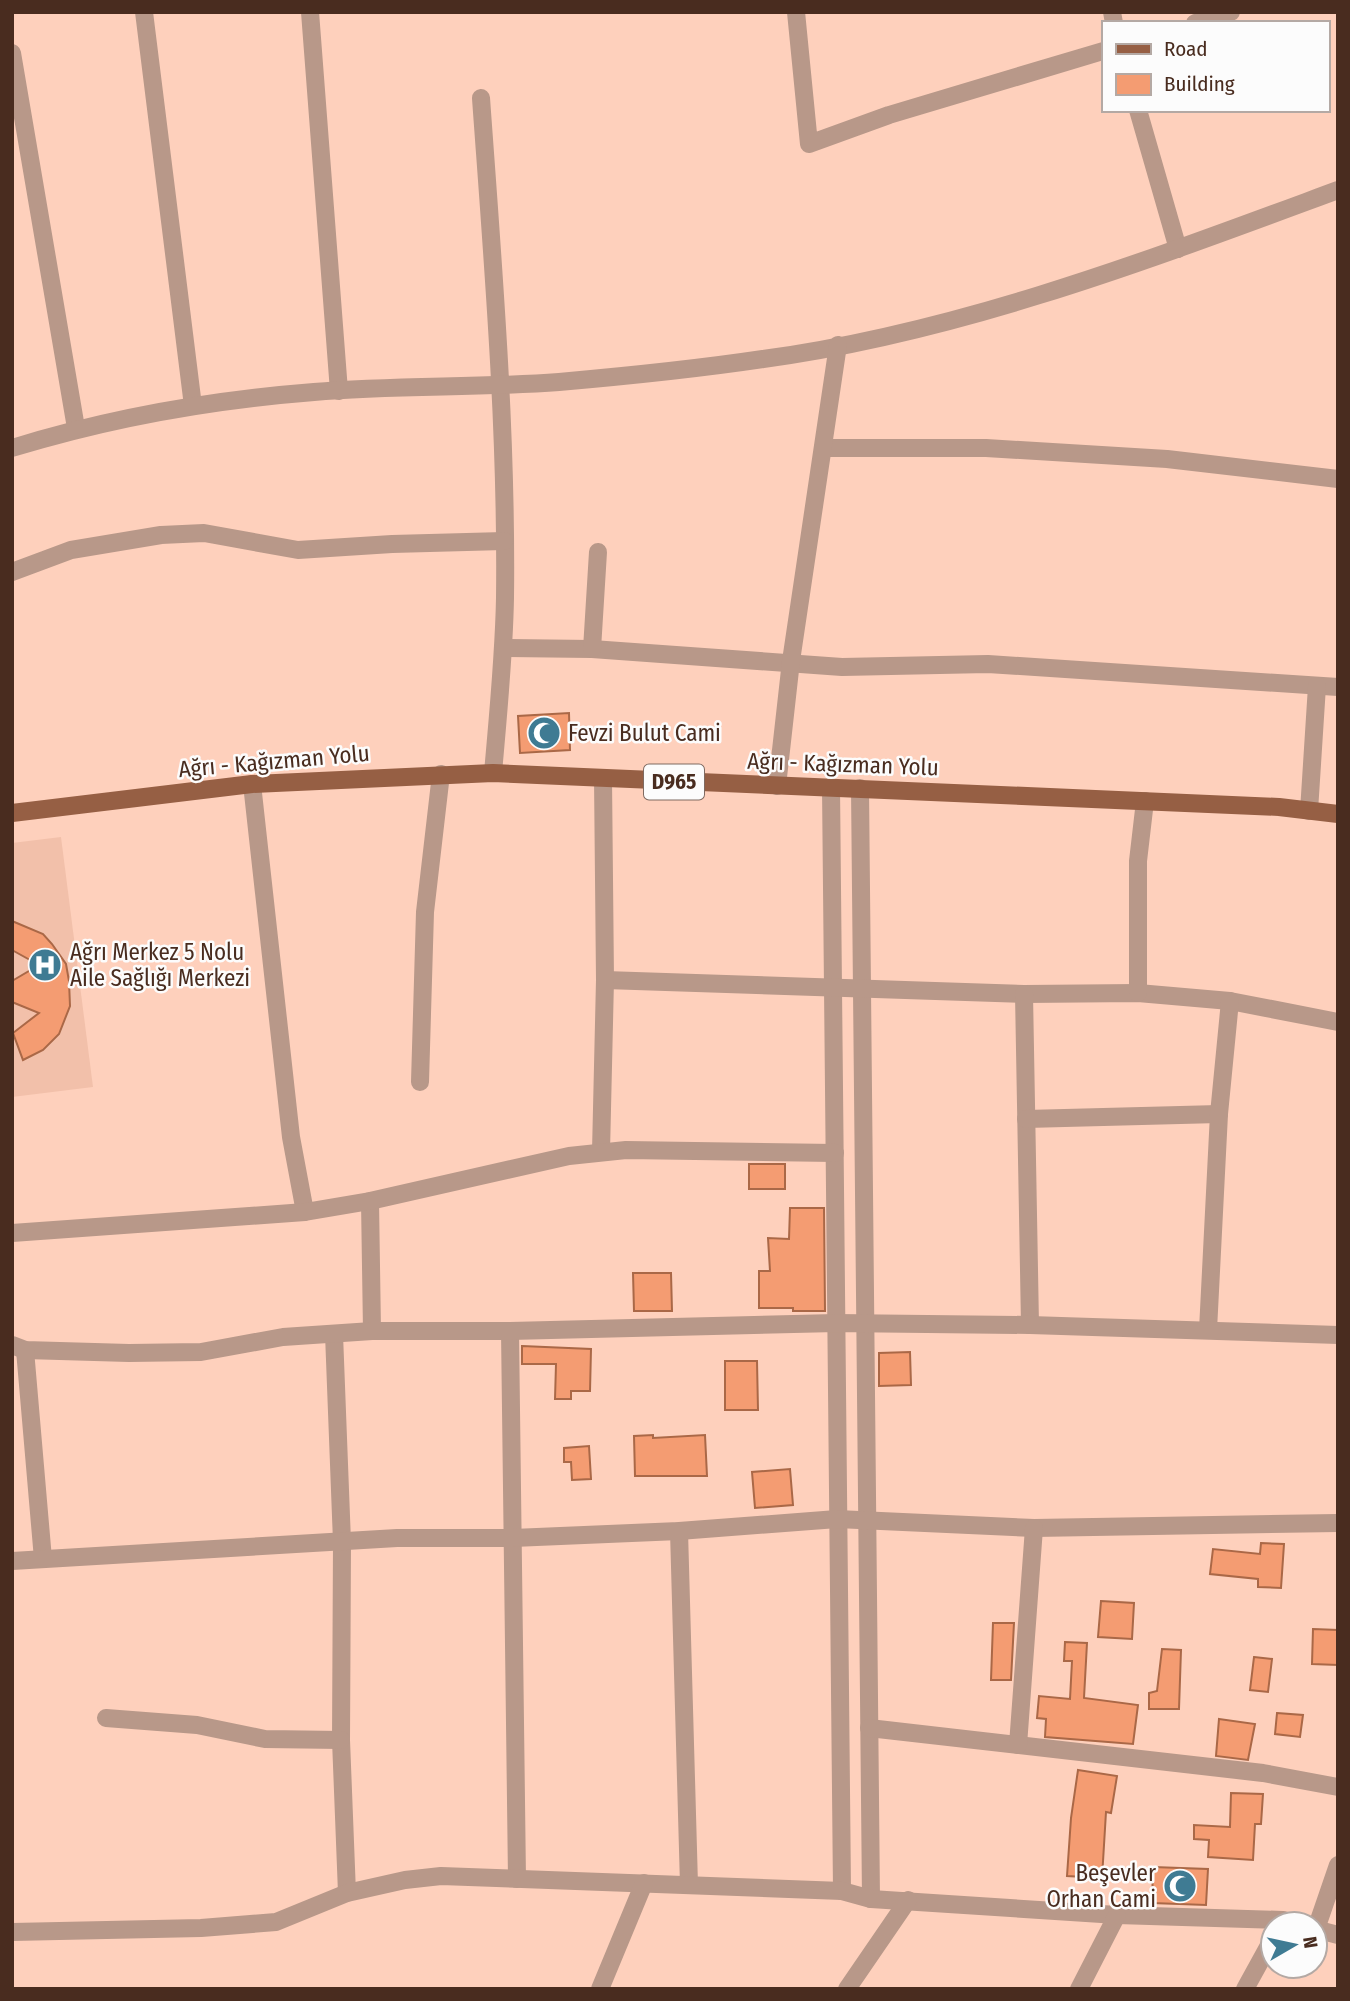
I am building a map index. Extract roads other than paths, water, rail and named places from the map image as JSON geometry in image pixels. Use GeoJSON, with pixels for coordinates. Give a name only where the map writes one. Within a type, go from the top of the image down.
{"type":"FeatureCollection","features":[{"type":"Feature","properties":{"kind":"main road","name":"Ağrı - Kağızman Yolu"},"geometry":{"type":"LineString","coordinates":[[12,813],[252,784],[494,773],[1145,801],[1338,814]]}},
{"type":"Feature","properties":{"kind":"street"},"geometry":{"type":"LineString","coordinates":[[144,12],[193,406]]}},
{"type":"Feature","properties":{"kind":"street"},"geometry":{"type":"LineString","coordinates":[[310,12],[339,391]]}},
{"type":"Feature","properties":{"kind":"street"},"geometry":{"type":"LineString","coordinates":[[796,12],[809,145],[889,115],[1102,51]]}},
{"type":"Feature","properties":{"kind":"street"},"geometry":{"type":"LineString","coordinates":[[1202,21],[1231,12]]}},
{"type":"Feature","properties":{"kind":"street"},"geometry":{"type":"LineString","coordinates":[[12,52],[76,429]]}},
{"type":"Feature","properties":{"kind":"street"},"geometry":{"type":"LineString","coordinates":[[481,99],[501,384],[503,648],[494,773]]}},
{"type":"Feature","properties":{"kind":"street"},"geometry":{"type":"LineString","coordinates":[[1139,112],[1178,248]]}},
{"type":"Feature","properties":{"kind":"street"},"geometry":{"type":"LineString","coordinates":[[12,448],[76,429],[193,406],[339,391],[558,382],[751,361],[838,345],[922,328],[1054,291],[1338,190]]}},
{"type":"Feature","properties":{"kind":"street"},"geometry":{"type":"LineString","coordinates":[[778,786],[790,661],[838,345]]}},
{"type":"Feature","properties":{"kind":"street"},"geometry":{"type":"LineString","coordinates":[[823,447],[986,448],[1167,459],[1338,479]]}},
{"type":"Feature","properties":{"kind":"street"},"geometry":{"type":"LineString","coordinates":[[12,572],[71,550],[161,535],[204,533],[298,550],[504,541]]}},
{"type":"Feature","properties":{"kind":"street"},"geometry":{"type":"LineString","coordinates":[[592,649],[598,552]]}},
{"type":"Feature","properties":{"kind":"street"},"geometry":{"type":"LineString","coordinates":[[503,648],[592,649],[738,661],[790,661],[842,667],[988,664],[1338,687]]}},
{"type":"Feature","properties":{"kind":"street"},"geometry":{"type":"LineString","coordinates":[[1309,811],[1317,686]]}},
{"type":"Feature","properties":{"kind":"street"},"geometry":{"type":"LineString","coordinates":[[420,1082],[425,912],[441,774]]}},
{"type":"Feature","properties":{"kind":"street"},"geometry":{"type":"LineString","coordinates":[[601,1152],[605,980],[603,778]]}},
{"type":"Feature","properties":{"kind":"street"},"geometry":{"type":"LineString","coordinates":[[252,784],[291,1137],[305,1212]]}},
{"type":"Feature","properties":{"kind":"street"},"geometry":{"type":"LineString","coordinates":[[831,788],[842,1891]]}},
{"type":"Feature","properties":{"kind":"street"},"geometry":{"type":"LineString","coordinates":[[860,788],[871,1899]]}},
{"type":"Feature","properties":{"kind":"street"},"geometry":{"type":"LineString","coordinates":[[1138,993],[1138,861],[1145,801]]}},
{"type":"Feature","properties":{"kind":"street"},"geometry":{"type":"LineString","coordinates":[[605,980],[1024,994],[1138,993],[1230,1001],[1338,1022]]}},
{"type":"Feature","properties":{"kind":"street"},"geometry":{"type":"LineString","coordinates":[[1024,994],[1030,1325]]}},
{"type":"Feature","properties":{"kind":"street"},"geometry":{"type":"LineString","coordinates":[[1208,1330],[1219,1114],[1230,1001]]}},
{"type":"Feature","properties":{"kind":"street"},"geometry":{"type":"LineString","coordinates":[[1026,1119],[1219,1114]]}},
{"type":"Feature","properties":{"kind":"street"},"geometry":{"type":"LineString","coordinates":[[12,1233],[305,1212],[370,1201],[558,1158],[601,1152],[626,1150],[835,1153]]}},
{"type":"Feature","properties":{"kind":"street"},"geometry":{"type":"LineString","coordinates":[[370,1201],[372,1331]]}},
{"type":"Feature","properties":{"kind":"street"},"geometry":{"type":"LineString","coordinates":[[43,1559],[18,1348],[129,1353],[201,1352],[282,1337],[372,1331],[510,1331],[836,1323],[1030,1325],[1338,1335]]}},
{"type":"Feature","properties":{"kind":"street"},"geometry":{"type":"LineString","coordinates":[[510,1331],[517,1880]]}},
{"type":"Feature","properties":{"kind":"street"},"geometry":{"type":"LineString","coordinates":[[334,1334],[342,1542],[341,1740],[347,1893]]}},
{"type":"Feature","properties":{"kind":"street"},"geometry":{"type":"LineString","coordinates":[[12,1561],[397,1538],[513,1538],[679,1531],[837,1519],[1034,1528],[1338,1523]]}},
{"type":"Feature","properties":{"kind":"street"},"geometry":{"type":"LineString","coordinates":[[1018,1745],[1034,1528]]}},
{"type":"Feature","properties":{"kind":"street"},"geometry":{"type":"LineString","coordinates":[[679,1531],[689,1885]]}},
{"type":"Feature","properties":{"kind":"street"},"geometry":{"type":"LineString","coordinates":[[106,1718],[197,1725],[265,1739],[341,1740]]}},
{"type":"Feature","properties":{"kind":"street"},"geometry":{"type":"LineString","coordinates":[[869,1728],[1263,1773],[1338,1787]]}},
{"type":"Feature","properties":{"kind":"street"},"geometry":{"type":"LineString","coordinates":[[1323,1910],[1338,1865]]}},
{"type":"Feature","properties":{"kind":"street"},"geometry":{"type":"LineString","coordinates":[[12,1931],[201,1928],[276,1922],[347,1893],[405,1880],[441,1876],[842,1891],[871,1899],[1259,1922]]}},
{"type":"Feature","properties":{"kind":"street"},"geometry":{"type":"LineString","coordinates":[[600,1989],[644,1883]]}},
{"type":"Feature","properties":{"kind":"street"},"geometry":{"type":"LineString","coordinates":[[848,1989],[908,1900]]}},
{"type":"Feature","properties":{"kind":"street"},"geometry":{"type":"LineString","coordinates":[[1079,1989],[1117,1915]]}},
{"type":"Feature","properties":{"kind":"street"},"geometry":{"type":"LineString","coordinates":[[1245,1989],[1259,1964]]}},
{"type":"Feature","properties":{"kind":"place","name":"Fevzi Bulut Cami"},"geometry":{"type":"Point","coordinates":[544,733]}},
{"type":"Feature","properties":{"kind":"place","name":"Ağrı Merkez 5 Nolu Aile Sağlığı Merkezi"},"geometry":{"type":"Point","coordinates":[45,965]}},
{"type":"Feature","properties":{"kind":"place","name":"Beşevler Orhan Cami"},"geometry":{"type":"Point","coordinates":[1180,1886]}}]}
